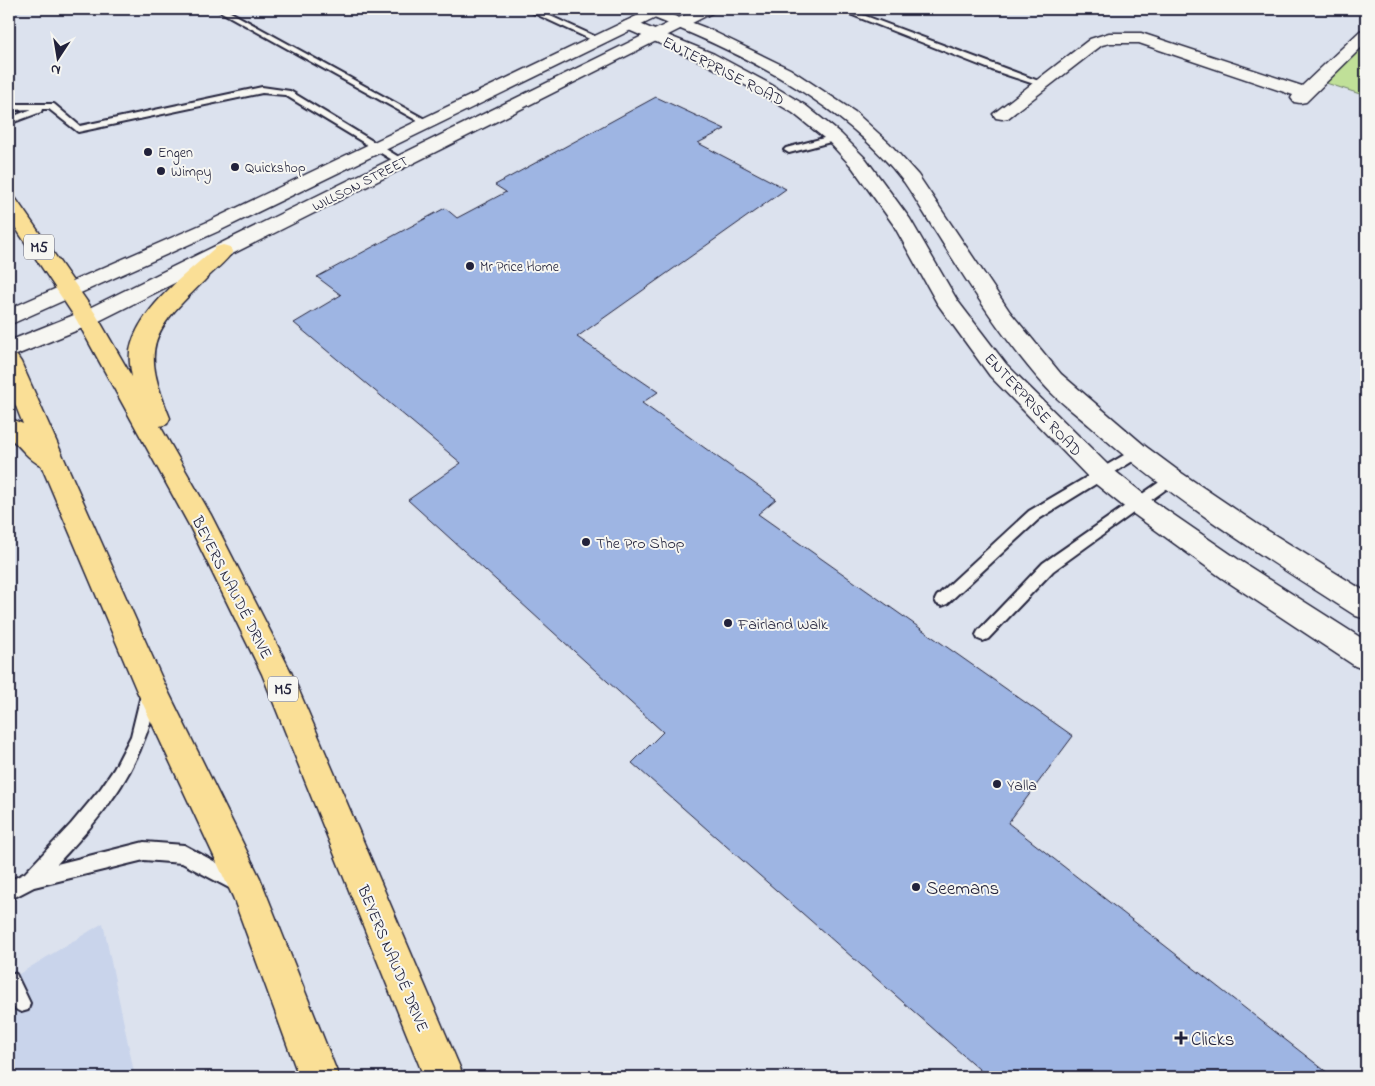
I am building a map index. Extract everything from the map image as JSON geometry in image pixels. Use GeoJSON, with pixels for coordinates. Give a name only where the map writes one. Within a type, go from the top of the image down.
{"type":"FeatureCollection","features":[{"type":"Feature","properties":{"kind":"main road","name":"BEYERS NAUDÉ DRIVE"},"geometry":{"type":"LineString","coordinates":[[9,203],[87,318],[201,523],[276,672],[444,1077]]}},
{"type":"Feature","properties":{"kind":"main road"},"geometry":{"type":"LineString","coordinates":[[201,523],[146,388],[140,353],[147,332],[160,313],[223,251]]}},
{"type":"Feature","properties":{"kind":"main road"},"geometry":{"type":"LineString","coordinates":[[9,362],[151,689],[248,890],[320,1077]]}},
{"type":"Feature","properties":{"kind":"main road"},"geometry":{"type":"LineString","coordinates":[[9,427],[26,437],[53,465]]}},
{"type":"Feature","properties":{"kind":"street","name":"WILLSON STREET"},"geometry":{"type":"LineString","coordinates":[[9,350],[87,318],[709,9]]}},
{"type":"Feature","properties":{"kind":"street","name":"WILLSON STREET"},"geometry":{"type":"LineString","coordinates":[[9,318],[212,227],[658,11]]}},
{"type":"Feature","properties":{"kind":"street","name":"ENTERPRISE ROAD"},"geometry":{"type":"LineString","coordinates":[[658,11],[784,73],[849,116],[912,179],[1002,317],[1053,380],[1136,453],[1247,532],[1366,607]]}},
{"type":"Feature","properties":{"kind":"street","name":"ENTERPRISE ROAD"},"geometry":{"type":"LineString","coordinates":[[630,25],[708,58],[764,88],[799,109],[835,138],[859,162],[903,223],[948,303],[998,370],[1101,474],[1137,503],[1232,570],[1366,657]]}},
{"type":"Feature","properties":{"kind":"street"},"geometry":{"type":"LineString","coordinates":[[1002,114],[1040,83],[1096,42],[1109,38],[1128,37],[1157,43],[1302,96],[1366,34]]}},
{"type":"Feature","properties":{"kind":"lane"},"geometry":{"type":"LineString","coordinates":[[220,9],[428,123]]}},
{"type":"Feature","properties":{"kind":"lane"},"geometry":{"type":"LineString","coordinates":[[529,9],[598,40]]}},
{"type":"Feature","properties":{"kind":"lane"},"geometry":{"type":"LineString","coordinates":[[841,9],[995,68],[1040,83]]}},
{"type":"Feature","properties":{"kind":"lane"},"geometry":{"type":"LineString","coordinates":[[9,107],[51,106],[78,129],[262,90],[271,91],[287,94],[402,162]]}},
{"type":"Feature","properties":{"kind":"lane"},"geometry":{"type":"LineString","coordinates":[[9,121],[51,106]]}},
{"type":"Feature","properties":{"kind":"lane"},"geometry":{"type":"LineString","coordinates":[[790,150],[835,138]]}},
{"type":"Feature","properties":{"kind":"lane"},"geometry":{"type":"LineString","coordinates":[[942,600],[1034,515],[1136,453]]}},
{"type":"Feature","properties":{"kind":"lane"},"geometry":{"type":"LineString","coordinates":[[983,635],[1048,567],[1172,478]]}},
{"type":"Feature","properties":{"kind":"lane"},"geometry":{"type":"LineString","coordinates":[[31,879],[88,817],[118,775],[139,736],[151,689]]}},
{"type":"Feature","properties":{"kind":"lane"},"geometry":{"type":"LineString","coordinates":[[9,891],[31,879],[144,851],[184,854],[248,890]]}},
{"type":"Feature","properties":{"kind":"lane"},"geometry":{"type":"LineString","coordinates":[[9,981],[21,1003]]}},
{"type":"Feature","properties":{"kind":"shaded area"},"geometry":{"type":"Polygon","coordinates":[[[103,923],[135,1077],[9,1077],[9,980],[103,923]]]}},
{"type":"Feature","properties":{"kind":"green space"},"geometry":{"type":"Polygon","coordinates":[[[1366,34],[1366,96],[1320,81],[1366,34]]]}},
{"type":"Feature","properties":{"kind":"building","name":"Fairland Walk"},"geometry":{"type":"Polygon","coordinates":[[[656,97],[725,129],[698,143],[786,189],[577,337],[658,392],[642,403],[776,499],[758,514],[1073,736],[1008,823],[1333,1077],[988,1077],[632,763],[663,732],[408,500],[461,463],[294,323],[341,295],[317,277],[445,208],[457,218],[506,192],[495,185],[656,97]]]}},
{"type":"Feature","properties":{"kind":"waterway"},"geometry":{"type":"LineString","coordinates":[[9,13],[24,9]]}},
{"type":"Feature","properties":{"kind":"place","name":"Engen"},"geometry":{"type":"Point","coordinates":[148,152]}},
{"type":"Feature","properties":{"kind":"place","name":"Quickshop"},"geometry":{"type":"Point","coordinates":[235,167]}},
{"type":"Feature","properties":{"kind":"place","name":"Wimpy"},"geometry":{"type":"Point","coordinates":[161,171]}},
{"type":"Feature","properties":{"kind":"place","name":"Mr Price Home"},"geometry":{"type":"Point","coordinates":[470,266]}},
{"type":"Feature","properties":{"kind":"place","name":"The Pro Shop"},"geometry":{"type":"Point","coordinates":[586,542]}},
{"type":"Feature","properties":{"kind":"place","name":"Fairland Walk"},"geometry":{"type":"Point","coordinates":[728,623]}},
{"type":"Feature","properties":{"kind":"place","name":"Yalla"},"geometry":{"type":"Point","coordinates":[997,784]}},
{"type":"Feature","properties":{"kind":"place","name":"Seemans"},"geometry":{"type":"Point","coordinates":[916,887]}},
{"type":"Feature","properties":{"kind":"place","name":"Clicks"},"geometry":{"type":"Point","coordinates":[1181,1038]}}]}
